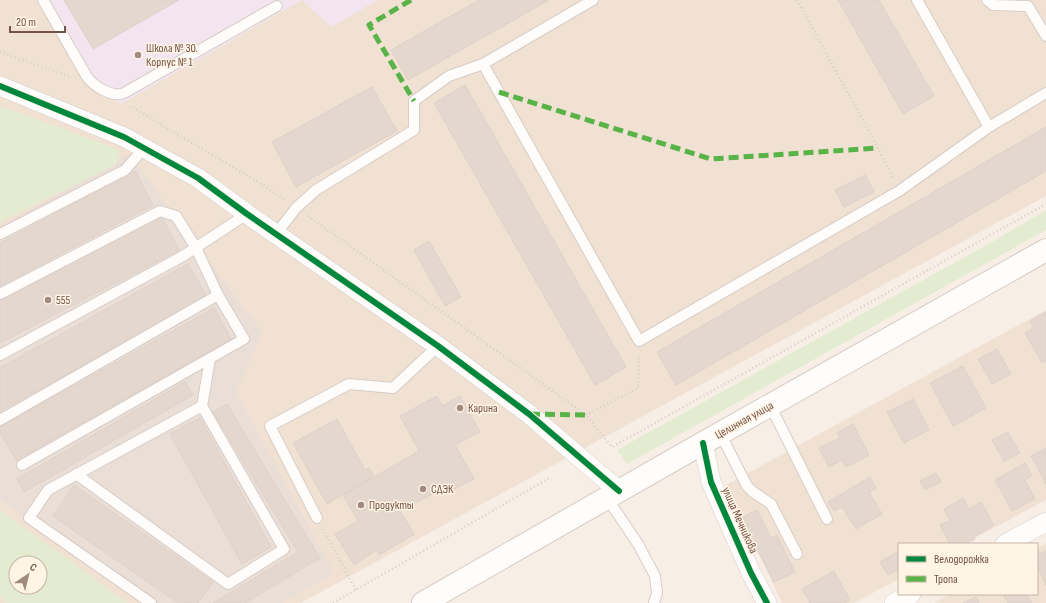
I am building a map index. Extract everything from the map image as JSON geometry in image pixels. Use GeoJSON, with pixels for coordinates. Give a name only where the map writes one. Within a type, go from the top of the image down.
{"type":"FeatureCollection","features":[{"type":"Feature","properties":{"kind":"main road","name":"Целинная улица"},"geometry":{"type":"LineString","coordinates":[[423,603],[770,405],[1046,250]]}},
{"type":"Feature","properties":{"kind":"street"},"geometry":{"type":"LineString","coordinates":[[0,86],[124,137],[198,178],[247,214],[438,346],[529,414],[613,494]]}},
{"type":"Feature","properties":{"kind":"street","name":"улица Мечникова"},"geometry":{"type":"LineString","coordinates":[[712,438],[711,482],[751,573],[767,603]]}},
{"type":"Feature","properties":{"kind":"street"},"geometry":{"type":"LineString","coordinates":[[1007,543],[1046,522]]}},
{"type":"Feature","properties":{"kind":"street"},"geometry":{"type":"LineString","coordinates":[[894,603],[909,595]]}},
{"type":"Feature","properties":{"kind":"lane"},"geometry":{"type":"LineString","coordinates":[[43,0],[88,77],[98,86],[116,95],[124,93],[277,6]]}},
{"type":"Feature","properties":{"kind":"lane"},"geometry":{"type":"LineString","coordinates":[[276,234],[296,208],[316,190],[414,130],[414,101],[449,76],[483,64],[593,0]]}},
{"type":"Feature","properties":{"kind":"lane"},"geometry":{"type":"LineString","coordinates":[[917,0],[989,127]]}},
{"type":"Feature","properties":{"kind":"lane"},"geometry":{"type":"LineString","coordinates":[[987,0],[993,5],[1030,3],[1046,36]]}},
{"type":"Feature","properties":{"kind":"lane"},"geometry":{"type":"LineString","coordinates":[[483,64],[639,340],[899,191],[989,127],[1046,93]]}},
{"type":"Feature","properties":{"kind":"lane"},"geometry":{"type":"LineString","coordinates":[[0,234],[125,170],[144,148]]}},
{"type":"Feature","properties":{"kind":"lane"},"geometry":{"type":"LineString","coordinates":[[0,294],[160,211],[176,216],[196,248],[218,295],[244,339],[22,465]]}},
{"type":"Feature","properties":{"kind":"lane"},"geometry":{"type":"LineString","coordinates":[[0,356],[196,248],[247,214]]}},
{"type":"Feature","properties":{"kind":"lane"},"geometry":{"type":"LineString","coordinates":[[0,420],[218,295]]}},
{"type":"Feature","properties":{"kind":"lane"},"geometry":{"type":"LineString","coordinates":[[317,518],[270,426],[349,384],[393,388],[438,346]]}},
{"type":"Feature","properties":{"kind":"lane"},"geometry":{"type":"LineString","coordinates":[[76,474],[228,584],[284,549],[202,406],[210,359]]}},
{"type":"Feature","properties":{"kind":"lane"},"geometry":{"type":"LineString","coordinates":[[770,405],[828,519]]}},
{"type":"Feature","properties":{"kind":"lane"},"geometry":{"type":"LineString","coordinates":[[152,603],[29,518],[48,490],[202,406]]}},
{"type":"Feature","properties":{"kind":"lane"},"geometry":{"type":"LineString","coordinates":[[712,438],[747,486],[770,504],[797,554]]}},
{"type":"Feature","properties":{"kind":"lane"},"geometry":{"type":"LineString","coordinates":[[613,494],[655,576],[657,593],[654,603]]}},
{"type":"Feature","properties":{"kind":"path"},"geometry":{"type":"LineString","coordinates":[[797,0],[878,148],[899,191]]}},
{"type":"Feature","properties":{"kind":"path"},"geometry":{"type":"LineString","coordinates":[[0,52],[75,79]]}},
{"type":"Feature","properties":{"kind":"path"},"geometry":{"type":"LineString","coordinates":[[126,107],[132,107],[244,173],[296,208],[586,415],[612,447],[1046,204]]}},
{"type":"Feature","properties":{"kind":"path"},"geometry":{"type":"LineString","coordinates":[[586,415],[638,388],[639,340]]}},
{"type":"Feature","properties":{"kind":"path"},"geometry":{"type":"LineString","coordinates":[[333,603],[551,477]]}},
{"type":"Feature","properties":{"kind":"path"},"geometry":{"type":"LineString","coordinates":[[317,518],[356,590]]}},
{"type":"Feature","properties":{"kind":"shaded area"},"geometry":{"type":"Polygon","coordinates":[[[0,0],[1046,0],[1046,196],[301,603],[0,603],[0,0]]]}},
{"type":"Feature","properties":{"kind":"shaded area","name":"Школа № 30. Корпус № 1"},"geometry":{"type":"Polygon","coordinates":[[[38,0],[302,0],[121,104],[86,84],[38,0]]]}},
{"type":"Feature","properties":{"kind":"shaded area"},"geometry":{"type":"Polygon","coordinates":[[[302,0],[378,0],[331,27],[302,0]]]}},
{"type":"Feature","properties":{"kind":"shaded area"},"geometry":{"type":"Polygon","coordinates":[[[129,154],[262,332],[236,392],[334,573],[281,603],[140,603],[0,499],[0,227],[129,154]]]}},
{"type":"Feature","properties":{"kind":"shaded area"},"geometry":{"type":"Polygon","coordinates":[[[1046,310],[1046,500],[966,543],[898,543],[898,580],[854,603],[782,603],[726,485],[1046,310]]]}},
{"type":"Feature","properties":{"kind":"shaded area"},"geometry":{"type":"Polygon","coordinates":[[[1046,543],[1046,603],[934,603],[948,595],[1038,595],[1038,547],[1046,543]]]}},
{"type":"Feature","properties":{"kind":"green space"},"geometry":{"type":"Polygon","coordinates":[[[0,106],[120,150],[116,164],[0,222],[0,106]]]}},
{"type":"Feature","properties":{"kind":"green space"},"geometry":{"type":"Polygon","coordinates":[[[1046,210],[1046,230],[627,464],[617,450],[990,243],[1046,210]]]}},
{"type":"Feature","properties":{"kind":"green space"},"geometry":{"type":"Polygon","coordinates":[[[0,510],[128,603],[6,603],[0,594],[0,510]]]}},
{"type":"Feature","properties":{"kind":"building"},"geometry":{"type":"Polygon","coordinates":[[[64,0],[179,0],[93,49],[64,0]]]}},
{"type":"Feature","properties":{"kind":"building"},"geometry":{"type":"Polygon","coordinates":[[[479,0],[549,0],[408,80],[391,50],[479,0]]]}},
{"type":"Feature","properties":{"kind":"building"},"geometry":{"type":"Polygon","coordinates":[[[838,0],[879,0],[934,96],[903,114],[838,0]]]}},
{"type":"Feature","properties":{"kind":"building"},"geometry":{"type":"Polygon","coordinates":[[[465,85],[626,367],[595,385],[434,103],[465,85]]]}},
{"type":"Feature","properties":{"kind":"building"},"geometry":{"type":"Polygon","coordinates":[[[372,87],[397,131],[296,187],[272,142],[372,87]]]}},
{"type":"Feature","properties":{"kind":"building"},"geometry":{"type":"Polygon","coordinates":[[[1046,127],[1046,171],[676,385],[657,352],[1046,127]]]}},
{"type":"Feature","properties":{"kind":"building"},"geometry":{"type":"Polygon","coordinates":[[[135,171],[153,205],[0,286],[0,243],[135,171]]]}},
{"type":"Feature","properties":{"kind":"building"},"geometry":{"type":"Polygon","coordinates":[[[865,175],[874,192],[844,207],[835,190],[865,175]]]}},
{"type":"Feature","properties":{"kind":"building"},"geometry":{"type":"Polygon","coordinates":[[[161,216],[179,250],[0,343],[0,300],[161,216]]]}},
{"type":"Feature","properties":{"kind":"building"},"geometry":{"type":"Polygon","coordinates":[[[429,241],[461,297],[445,306],[414,250],[429,241]]]}},
{"type":"Feature","properties":{"kind":"building"},"geometry":{"type":"Polygon","coordinates":[[[188,264],[207,297],[0,411],[0,368],[188,264]]]}},
{"type":"Feature","properties":{"kind":"building"},"geometry":{"type":"Polygon","coordinates":[[[214,308],[231,339],[16,460],[0,432],[0,427],[214,308]]]}},
{"type":"Feature","properties":{"kind":"building"},"geometry":{"type":"Polygon","coordinates":[[[1046,312],[1046,361],[1042,363],[1025,333],[1034,328],[1030,321],[1046,312]]]}},
{"type":"Feature","properties":{"kind":"building"},"geometry":{"type":"Polygon","coordinates":[[[997,349],[1011,374],[992,384],[978,359],[997,349]]]}},
{"type":"Feature","properties":{"kind":"building"},"geometry":{"type":"Polygon","coordinates":[[[963,366],[986,408],[953,426],[930,383],[963,366]]]}},
{"type":"Feature","properties":{"kind":"building"},"geometry":{"type":"Polygon","coordinates":[[[185,382],[193,395],[24,492],[17,479],[185,382]]]}},
{"type":"Feature","properties":{"kind":"building"},"geometry":{"type":"Polygon","coordinates":[[[437,396],[442,406],[460,396],[480,432],[455,445],[474,479],[443,495],[440,490],[400,511],[414,534],[379,555],[377,550],[354,565],[335,534],[358,521],[343,495],[419,451],[400,416],[437,396]]]}},
{"type":"Feature","properties":{"kind":"building"},"geometry":{"type":"Polygon","coordinates":[[[913,399],[929,430],[904,443],[887,412],[913,399]]]}},
{"type":"Feature","properties":{"kind":"building"},"geometry":{"type":"Polygon","coordinates":[[[227,404],[320,558],[245,603],[213,603],[298,552],[213,412],[227,404]]]}},
{"type":"Feature","properties":{"kind":"building"},"geometry":{"type":"Polygon","coordinates":[[[200,418],[271,547],[242,564],[170,434],[200,418]]]}},
{"type":"Feature","properties":{"kind":"building"},"geometry":{"type":"Polygon","coordinates":[[[337,419],[365,470],[369,468],[374,476],[327,504],[293,443],[337,419]]]}},
{"type":"Feature","properties":{"kind":"building"},"geometry":{"type":"Polygon","coordinates":[[[853,424],[869,455],[846,467],[842,460],[829,467],[819,448],[840,438],[837,433],[853,424]]]}},
{"type":"Feature","properties":{"kind":"building"},"geometry":{"type":"Polygon","coordinates":[[[1008,432],[1020,453],[1004,461],[992,440],[1008,432]]]}},
{"type":"Feature","properties":{"kind":"building"},"geometry":{"type":"Polygon","coordinates":[[[1046,448],[1046,484],[1031,456],[1046,448]]]}},
{"type":"Feature","properties":{"kind":"building"},"geometry":{"type":"Polygon","coordinates":[[[1025,463],[1032,476],[1025,480],[1035,499],[1012,511],[995,480],[1025,463]]]}},
{"type":"Feature","properties":{"kind":"building"},"geometry":{"type":"Polygon","coordinates":[[[936,473],[941,482],[925,490],[920,481],[936,473]]]}},
{"type":"Feature","properties":{"kind":"building"},"geometry":{"type":"Polygon","coordinates":[[[870,477],[876,488],[869,492],[882,514],[856,529],[842,507],[834,511],[828,502],[870,477]]]}},
{"type":"Feature","properties":{"kind":"building"},"geometry":{"type":"Polygon","coordinates":[[[74,485],[213,582],[198,603],[178,603],[53,516],[74,485]]]}},
{"type":"Feature","properties":{"kind":"building"},"geometry":{"type":"Polygon","coordinates":[[[963,498],[969,509],[981,502],[994,525],[974,537],[975,539],[968,543],[949,543],[940,525],[950,520],[944,509],[963,498]]]}},
{"type":"Feature","properties":{"kind":"building"},"geometry":{"type":"Polygon","coordinates":[[[757,510],[771,538],[777,535],[795,572],[774,582],[741,518],[757,510]]]}},
{"type":"Feature","properties":{"kind":"building"},"geometry":{"type":"Polygon","coordinates":[[[1046,551],[1046,585],[1038,569],[1038,555],[1046,551]]]}},
{"type":"Feature","properties":{"kind":"building"},"geometry":{"type":"Polygon","coordinates":[[[898,552],[898,570],[888,575],[880,562],[898,552]]]}},
{"type":"Feature","properties":{"kind":"building"},"geometry":{"type":"Polygon","coordinates":[[[834,571],[850,600],[845,603],[810,603],[802,589],[834,571]]]}},
{"type":"Feature","properties":{"kind":"building"},"geometry":{"type":"Polygon","coordinates":[[[1004,595],[1028,595],[1032,603],[1008,603],[1004,595]]]}},
{"type":"Feature","properties":{"kind":"building"},"geometry":{"type":"Polygon","coordinates":[[[976,597],[979,603],[963,603],[976,597]]]}},
{"type":"Feature","properties":{"kind":"marked path"},"geometry":{"type":"LineString","coordinates":[[411,0],[369,25],[414,101]]}},
{"type":"Feature","properties":{"kind":"marked path"},"geometry":{"type":"LineString","coordinates":[[499,92],[711,159],[878,148]]}},
{"type":"Feature","properties":{"kind":"marked path"},"geometry":{"type":"LineString","coordinates":[[530,414],[586,415]]}},
{"type":"Feature","properties":{"kind":"cycle path"},"geometry":{"type":"LineString","coordinates":[[0,86],[124,137],[198,178],[247,214],[438,346],[529,414],[619,491]]}},
{"type":"Feature","properties":{"kind":"cycle path"},"geometry":{"type":"LineString","coordinates":[[703,443],[711,482],[751,573],[767,603]]}},
{"type":"Feature","properties":{"kind":"place","name":"Школа № 30. Корпус № 1"},"geometry":{"type":"Point","coordinates":[138,55]}},
{"type":"Feature","properties":{"kind":"place","name":"555"},"geometry":{"type":"Point","coordinates":[48,300]}},
{"type":"Feature","properties":{"kind":"place","name":"Карина"},"geometry":{"type":"Point","coordinates":[460,408]}},
{"type":"Feature","properties":{"kind":"place","name":"СДЭК"},"geometry":{"type":"Point","coordinates":[423,489]}},
{"type":"Feature","properties":{"kind":"place","name":"Продукты"},"geometry":{"type":"Point","coordinates":[361,505]}}]}
